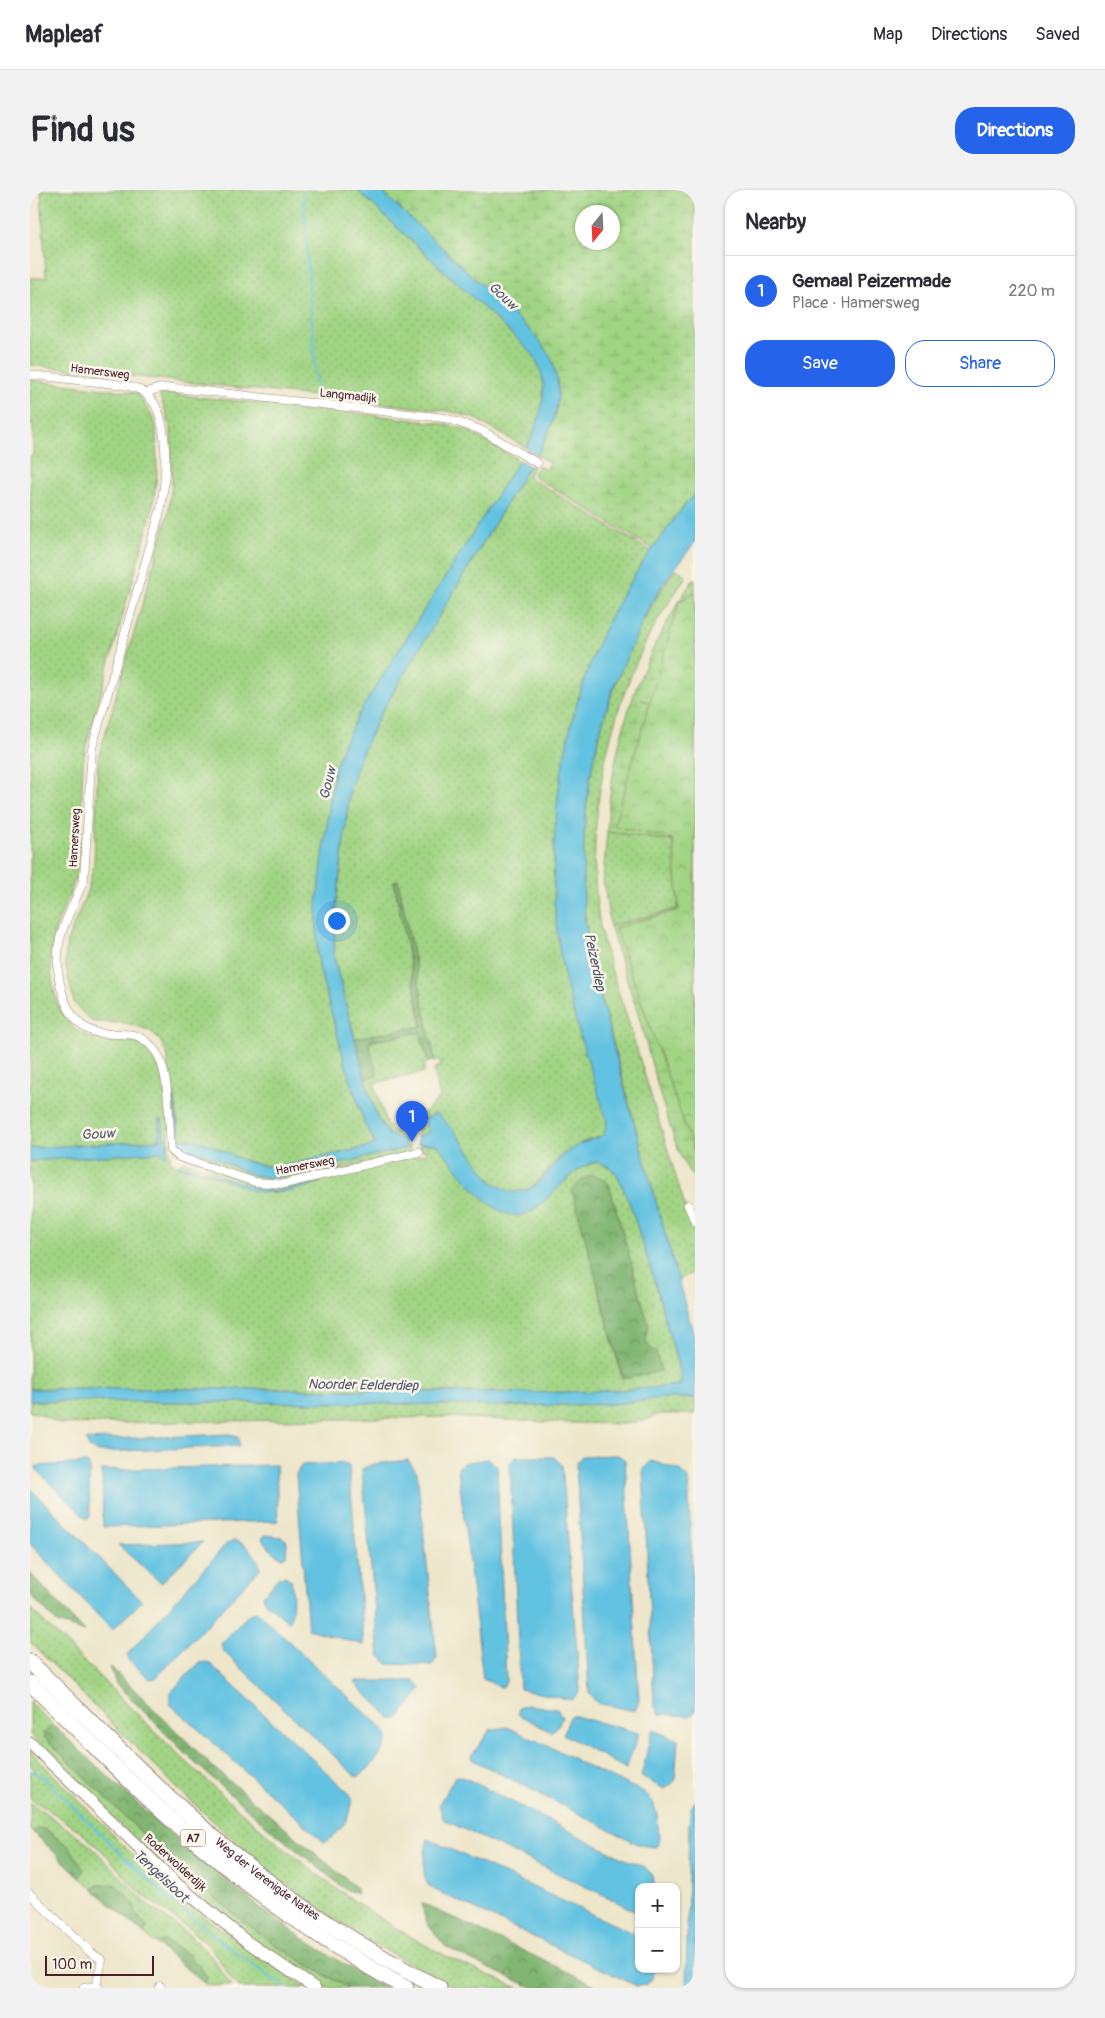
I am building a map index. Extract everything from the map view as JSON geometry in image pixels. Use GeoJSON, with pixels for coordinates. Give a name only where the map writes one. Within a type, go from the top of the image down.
{"type":"FeatureCollection","features":[{"type":"Feature","properties":{"kind":"highway","name":"A7"},"geometry":{"type":"LineString","coordinates":[[30,1650],[110,1739]]}},
{"type":"Feature","properties":{"kind":"highway","name":"Weg der Verenigde Naties"},"geometry":{"type":"LineString","coordinates":[[30,1662],[205,1830],[277,1888],[349,1938],[439,1988]]}},
{"type":"Feature","properties":{"kind":"highway","name":"Weg der Verenigde Naties"},"geometry":{"type":"LineString","coordinates":[[30,1682],[163,1812],[261,1895],[334,1946],[406,1988]]}},
{"type":"Feature","properties":{"kind":"highway","name":"A7"},"geometry":{"type":"LineString","coordinates":[[30,1690],[77,1728]]}},
{"type":"Feature","properties":{"kind":"street","name":"Hamersweg"},"geometry":{"type":"LineString","coordinates":[[30,374],[123,385],[140,390],[155,405],[163,429],[165,471],[161,508],[92,748],[84,878],[60,938],[58,971],[62,994],[67,1007],[74,1018],[84,1027],[95,1032],[127,1033],[140,1037],[150,1044],[158,1054],[166,1081],[171,1150],[176,1156],[255,1182],[284,1184],[419,1152]]}},
{"type":"Feature","properties":{"kind":"street","name":"Langmadijk"},"geometry":{"type":"LineString","coordinates":[[146,394],[151,390],[162,388],[186,389],[445,418],[481,430],[537,463]]}},
{"type":"Feature","properties":{"kind":"street"},"geometry":{"type":"LineString","coordinates":[[688,1205],[695,1222]]}},
{"type":"Feature","properties":{"kind":"street","name":"Roderwolderdijk"},"geometry":{"type":"LineString","coordinates":[[30,1742],[177,1884],[246,1941],[315,1988]]}},
{"type":"Feature","properties":{"kind":"street"},"geometry":{"type":"LineString","coordinates":[[30,1894],[90,1952],[102,1960],[98,1987],[84,1988]]}},
{"type":"Feature","properties":{"kind":"green space"},"geometry":{"type":"Polygon","coordinates":[[[41,190],[357,190],[524,345],[535,358],[543,381],[543,404],[536,427],[526,448],[474,418],[449,411],[30,365],[30,278],[46,278],[41,190]]]}},
{"type":"Feature","properties":{"kind":"green space"},"geometry":{"type":"Polygon","coordinates":[[[380,190],[695,190],[695,494],[686,503],[653,549],[534,477],[533,474],[538,465],[546,470],[550,463],[537,455],[556,413],[529,329],[380,190]]]}},
{"type":"Feature","properties":{"kind":"green space"},"geometry":{"type":"Polygon","coordinates":[[[30,380],[138,393],[155,422],[156,429],[157,475],[152,511],[86,746],[83,762],[78,864],[52,944],[51,966],[53,987],[64,1017],[78,1031],[88,1036],[101,1039],[121,1038],[134,1041],[145,1048],[153,1058],[163,1078],[168,1111],[170,1156],[171,1162],[177,1165],[184,1161],[264,1185],[426,1154],[426,1151],[421,1150],[419,1144],[435,1144],[440,1147],[476,1191],[492,1206],[506,1213],[518,1214],[530,1212],[583,1166],[598,1162],[608,1166],[617,1174],[631,1207],[656,1286],[681,1377],[680,1385],[625,1391],[543,1393],[288,1389],[30,1389],[30,1161],[160,1152],[165,1156],[167,1155],[168,1143],[164,1139],[162,1120],[159,1120],[160,1140],[30,1148],[30,456],[33,455],[33,425],[30,425],[30,380]],[[582,1180],[572,1190],[622,1379],[649,1348],[645,1341],[645,1334],[609,1184],[582,1180]]]}},
{"type":"Feature","properties":{"kind":"green space"},"geometry":{"type":"Polygon","coordinates":[[[159,393],[439,423],[464,429],[519,460],[358,715],[341,750],[334,771],[325,841],[320,971],[347,1070],[365,1125],[376,1144],[284,1166],[256,1164],[211,1145],[180,1138],[173,1093],[177,1138],[175,1142],[180,1149],[213,1156],[253,1175],[282,1177],[409,1146],[410,1153],[279,1182],[262,1182],[175,1152],[167,1082],[168,1056],[161,1042],[152,1032],[126,1023],[93,1022],[74,1003],[65,963],[67,942],[88,889],[94,864],[98,758],[168,514],[172,483],[171,429],[159,393]]]}},
{"type":"Feature","properties":{"kind":"green space"},"geometry":{"type":"Polygon","coordinates":[[[529,466],[533,467],[528,477],[651,551],[622,596],[598,644],[580,695],[566,747],[558,800],[554,854],[556,908],[562,961],[607,1121],[606,1130],[601,1137],[586,1141],[568,1151],[533,1186],[525,1191],[515,1193],[504,1190],[491,1181],[435,1113],[424,1120],[429,1132],[417,1137],[419,1117],[440,1098],[434,1070],[441,1066],[440,1061],[435,1061],[394,881],[422,1027],[355,1038],[334,958],[335,916],[350,788],[361,755],[378,718],[529,466]]]}},
{"type":"Feature","properties":{"kind":"green space"},"geometry":{"type":"Polygon","coordinates":[[[676,569],[685,575],[685,578],[653,629],[634,669],[610,740],[602,777],[595,853],[596,890],[605,950],[688,1216],[695,1232],[695,1272],[677,1280],[596,978],[586,926],[582,878],[585,816],[589,785],[602,724],[634,640],[653,603],[676,569]]]}},
{"type":"Feature","properties":{"kind":"green space"},"geometry":{"type":"Polygon","coordinates":[[[695,578],[695,706],[677,703],[660,704],[641,700],[661,705],[695,708],[695,841],[678,839],[677,842],[695,845],[695,903],[683,905],[684,909],[695,907],[695,1058],[670,1063],[671,1069],[695,1064],[695,1144],[692,1145],[693,1150],[695,1150],[695,1178],[687,1168],[671,1128],[610,926],[677,909],[684,880],[672,841],[607,832],[609,804],[618,748],[634,694],[670,617],[695,578]]]}},
{"type":"Feature","properties":{"kind":"green space"},"geometry":{"type":"Polygon","coordinates":[[[695,592],[695,1154],[615,928],[679,910],[673,839],[614,826],[679,601],[695,592]]]}},
{"type":"Feature","properties":{"kind":"green space"},"geometry":{"type":"Polygon","coordinates":[[[607,832],[672,841],[684,880],[677,909],[610,926],[603,878],[607,832]]]}},
{"type":"Feature","properties":{"kind":"green space"},"geometry":{"type":"Polygon","coordinates":[[[398,880],[435,1061],[428,1062],[420,1032],[370,1041],[369,1045],[377,1075],[365,1079],[355,1038],[422,1026],[394,881],[398,880]]]}},
{"type":"Feature","properties":{"kind":"green space"},"geometry":{"type":"Polygon","coordinates":[[[420,1032],[428,1062],[424,1066],[424,1072],[374,1083],[387,1126],[394,1132],[406,1133],[407,1140],[405,1140],[390,1136],[382,1127],[373,1107],[365,1079],[377,1075],[369,1045],[370,1042],[420,1032]]]}},
{"type":"Feature","properties":{"kind":"green space"},"geometry":{"type":"Polygon","coordinates":[[[592,1175],[600,1177],[609,1184],[649,1326],[646,1334],[647,1344],[656,1352],[661,1371],[622,1379],[572,1190],[582,1180],[592,1175]]]}},
{"type":"Feature","properties":{"kind":"green space"},"geometry":{"type":"Polygon","coordinates":[[[663,1398],[695,1398],[695,1414],[659,1414],[643,1421],[623,1424],[447,1417],[63,1424],[35,1412],[30,1412],[30,1401],[518,1406],[611,1404],[663,1398]]]}},
{"type":"Feature","properties":{"kind":"green space"},"geometry":{"type":"Polygon","coordinates":[[[30,1573],[85,1632],[57,1623],[30,1594],[30,1573]]]}},
{"type":"Feature","properties":{"kind":"green space"},"geometry":{"type":"Polygon","coordinates":[[[30,1608],[160,1737],[275,1841],[316,1873],[401,1931],[455,1960],[518,1988],[456,1988],[372,1943],[315,1906],[266,1869],[181,1792],[30,1642],[30,1608]]]}},
{"type":"Feature","properties":{"kind":"green space"},"geometry":{"type":"Polygon","coordinates":[[[110,1666],[213,1767],[355,1887],[357,1894],[345,1889],[264,1824],[192,1760],[116,1684],[110,1666]]]}},
{"type":"Feature","properties":{"kind":"green space"},"geometry":{"type":"Polygon","coordinates":[[[30,1702],[53,1725],[43,1735],[186,1874],[264,1936],[306,1964],[349,1988],[326,1988],[258,1945],[224,1919],[130,1835],[30,1735],[30,1702]]]}},
{"type":"Feature","properties":{"kind":"green space"},"geometry":{"type":"Polygon","coordinates":[[[53,1725],[170,1833],[253,1902],[340,1962],[387,1988],[349,1988],[289,1954],[240,1919],[152,1843],[42,1735],[53,1725]]]}},
{"type":"Feature","properties":{"kind":"green space"},"geometry":{"type":"Polygon","coordinates":[[[30,1751],[131,1853],[189,1906],[306,1988],[238,1988],[210,1947],[137,1890],[106,1855],[85,1836],[58,1816],[30,1799],[30,1771],[36,1772],[30,1765],[30,1751]]]}},
{"type":"Feature","properties":{"kind":"green space"},"geometry":{"type":"Polygon","coordinates":[[[30,1803],[91,1846],[147,1904],[192,1937],[210,1955],[231,1985],[211,1986],[205,1984],[207,1978],[199,1965],[193,1962],[190,1955],[164,1941],[155,1943],[144,1934],[147,1927],[135,1913],[132,1901],[116,1885],[99,1884],[93,1889],[80,1877],[84,1870],[60,1840],[41,1828],[33,1832],[30,1829],[30,1803]]]}},
{"type":"Feature","properties":{"kind":"green space"},"geometry":{"type":"Polygon","coordinates":[[[41,1828],[69,1846],[84,1870],[80,1877],[33,1832],[41,1828]]]}},
{"type":"Feature","properties":{"kind":"green space"},"geometry":{"type":"Polygon","coordinates":[[[99,1884],[116,1885],[135,1904],[135,1913],[147,1927],[144,1934],[93,1889],[99,1884]]]}},
{"type":"Feature","properties":{"kind":"green space"},"geometry":{"type":"Polygon","coordinates":[[[422,1902],[602,1988],[534,1988],[468,1959],[445,1946],[428,1925],[422,1902]]]}},
{"type":"Feature","properties":{"kind":"green space"},"geometry":{"type":"Polygon","coordinates":[[[164,1941],[190,1955],[193,1962],[199,1965],[207,1977],[205,1984],[155,1943],[164,1941]]]}},
{"type":"Feature","properties":{"kind":"water"},"geometry":{"type":"Polygon","coordinates":[[[357,190],[380,190],[529,329],[548,352],[558,386],[557,406],[547,436],[537,455],[526,448],[536,427],[543,393],[540,369],[533,355],[357,190]]]}},
{"type":"Feature","properties":{"kind":"water"},"geometry":{"type":"Polygon","coordinates":[[[519,460],[529,466],[378,718],[361,755],[350,788],[335,916],[334,958],[367,1086],[377,1117],[388,1134],[405,1140],[406,1148],[296,1174],[270,1178],[253,1175],[203,1153],[178,1149],[175,1144],[177,1138],[174,1092],[180,1138],[192,1139],[211,1145],[256,1164],[275,1166],[296,1164],[376,1144],[365,1125],[347,1070],[320,971],[317,953],[317,903],[334,771],[341,750],[358,715],[519,460]]]}},
{"type":"Feature","properties":{"kind":"water"},"geometry":{"type":"Polygon","coordinates":[[[695,494],[695,542],[663,584],[647,612],[613,688],[599,734],[591,772],[585,818],[583,878],[585,923],[600,995],[695,1340],[695,1398],[663,1398],[611,1404],[518,1406],[30,1401],[30,1389],[260,1389],[508,1393],[637,1389],[680,1385],[681,1377],[656,1286],[631,1207],[617,1174],[608,1166],[598,1162],[588,1164],[572,1175],[530,1212],[518,1215],[505,1213],[479,1194],[440,1147],[435,1144],[418,1144],[417,1137],[429,1132],[423,1120],[437,1113],[455,1132],[491,1181],[508,1191],[515,1192],[529,1189],[537,1184],[564,1154],[578,1145],[604,1135],[607,1121],[571,1004],[562,965],[556,924],[554,837],[558,794],[565,750],[576,708],[589,667],[610,617],[643,562],[695,494]]]}},
{"type":"Feature","properties":{"kind":"water"},"geometry":{"type":"Polygon","coordinates":[[[162,1119],[164,1139],[168,1142],[165,1156],[160,1152],[30,1161],[30,1148],[160,1140],[159,1120],[162,1119]]]}},
{"type":"Feature","properties":{"kind":"water"},"geometry":{"type":"Polygon","coordinates":[[[179,1165],[267,1191],[321,1182],[295,1190],[275,1192],[257,1191],[214,1176],[179,1167],[179,1165]]]}},
{"type":"Feature","properties":{"kind":"water"},"geometry":{"type":"Polygon","coordinates":[[[229,1434],[239,1438],[239,1446],[99,1452],[89,1448],[86,1440],[229,1434]]]}},
{"type":"Feature","properties":{"kind":"water"},"geometry":{"type":"Polygon","coordinates":[[[618,1455],[625,1460],[639,1701],[635,1711],[597,1703],[589,1693],[576,1464],[582,1456],[618,1455]]]}},
{"type":"Feature","properties":{"kind":"water"},"geometry":{"type":"Polygon","coordinates":[[[516,1457],[554,1457],[562,1465],[580,1690],[572,1700],[520,1689],[510,1463],[516,1457]]]}},
{"type":"Feature","properties":{"kind":"water"},"geometry":{"type":"Polygon","coordinates":[[[488,1459],[497,1466],[506,1682],[503,1688],[483,1679],[458,1468],[463,1463],[488,1459]]]}},
{"type":"Feature","properties":{"kind":"water"},"geometry":{"type":"Polygon","coordinates":[[[408,1460],[417,1472],[437,1658],[432,1665],[388,1664],[379,1655],[362,1469],[374,1464],[408,1460]]]}},
{"type":"Feature","properties":{"kind":"water"},"geometry":{"type":"Polygon","coordinates":[[[651,1461],[680,1470],[688,1479],[695,1637],[695,1712],[689,1716],[659,1714],[654,1705],[643,1469],[651,1461]]]}},
{"type":"Feature","properties":{"kind":"water"},"geometry":{"type":"Polygon","coordinates":[[[87,1463],[89,1466],[90,1516],[88,1519],[37,1470],[36,1466],[87,1463]]]}},
{"type":"Feature","properties":{"kind":"water"},"geometry":{"type":"Polygon","coordinates":[[[343,1463],[349,1466],[364,1645],[308,1629],[296,1474],[302,1465],[343,1463]]]}},
{"type":"Feature","properties":{"kind":"water"},"geometry":{"type":"Polygon","coordinates":[[[276,1465],[278,1521],[103,1527],[102,1470],[276,1465]]]}},
{"type":"Feature","properties":{"kind":"water"},"geometry":{"type":"Polygon","coordinates":[[[30,1488],[142,1601],[112,1630],[30,1544],[30,1488]]]}},
{"type":"Feature","properties":{"kind":"water"},"geometry":{"type":"Polygon","coordinates":[[[265,1535],[282,1537],[287,1541],[286,1556],[282,1558],[269,1548],[262,1539],[265,1535]]]}},
{"type":"Feature","properties":{"kind":"water"},"geometry":{"type":"Polygon","coordinates":[[[234,1540],[243,1544],[251,1551],[257,1559],[260,1569],[156,1678],[150,1679],[128,1660],[127,1655],[227,1543],[234,1540]]]}},
{"type":"Feature","properties":{"kind":"water"},"geometry":{"type":"Polygon","coordinates":[[[203,1542],[161,1583],[118,1545],[203,1542]]]}},
{"type":"Feature","properties":{"kind":"water"},"geometry":{"type":"Polygon","coordinates":[[[285,1576],[291,1580],[293,1595],[290,1620],[287,1621],[264,1601],[263,1596],[278,1578],[285,1576]]]}},
{"type":"Feature","properties":{"kind":"water"},"geometry":{"type":"Polygon","coordinates":[[[257,1612],[385,1731],[388,1736],[380,1753],[373,1764],[358,1777],[223,1651],[221,1644],[249,1614],[257,1612]]]}},
{"type":"Feature","properties":{"kind":"water"},"geometry":{"type":"Polygon","coordinates":[[[208,1662],[351,1795],[350,1809],[345,1823],[330,1839],[324,1842],[170,1704],[170,1693],[199,1663],[208,1662]]]}},
{"type":"Feature","properties":{"kind":"water"},"geometry":{"type":"Polygon","coordinates":[[[356,1681],[415,1681],[421,1689],[398,1719],[391,1719],[356,1684],[356,1681]]]}},
{"type":"Feature","properties":{"kind":"water"},"geometry":{"type":"Polygon","coordinates":[[[527,1705],[557,1709],[562,1717],[558,1726],[551,1732],[518,1714],[519,1708],[527,1705]]]}},
{"type":"Feature","properties":{"kind":"water"},"geometry":{"type":"Polygon","coordinates":[[[571,1715],[639,1733],[626,1769],[563,1734],[571,1715]]]}},
{"type":"Feature","properties":{"kind":"water"},"geometry":{"type":"Polygon","coordinates":[[[507,1727],[644,1792],[653,1802],[657,1815],[659,1839],[657,1846],[640,1845],[473,1760],[472,1755],[490,1730],[507,1727]]]}},
{"type":"Feature","properties":{"kind":"water"},"geometry":{"type":"Polygon","coordinates":[[[652,1730],[678,1740],[675,1781],[665,1789],[641,1777],[652,1730]]]}},
{"type":"Feature","properties":{"kind":"water"},"geometry":{"type":"Polygon","coordinates":[[[458,1776],[469,1780],[622,1858],[639,1864],[648,1870],[653,1883],[635,1883],[635,1912],[614,1900],[444,1820],[439,1804],[455,1777],[458,1776]]]}},
{"type":"Feature","properties":{"kind":"water"},"geometry":{"type":"Polygon","coordinates":[[[695,1801],[695,1988],[686,1988],[689,1824],[691,1808],[695,1801]]]}},
{"type":"Feature","properties":{"kind":"water"},"geometry":{"type":"Polygon","coordinates":[[[428,1839],[635,1934],[635,1973],[654,1973],[651,1979],[647,1984],[637,1986],[433,1889],[425,1878],[425,1855],[428,1839]]]}},
{"type":"Feature","properties":{"kind":"waterway"},"geometry":{"type":"LineString","coordinates":[[303,190],[316,386]]}},
{"type":"Feature","properties":{"kind":"waterway","name":"Tengelsloot"},"geometry":{"type":"LineString","coordinates":[[30,1771],[42,1776],[129,1861],[189,1915],[220,1941],[286,1988]]}},
{"type":"Feature","properties":{"kind":"place","name":"Gemaal Peizermade"},"geometry":{"type":"Point","coordinates":[412,1142]}},
{"type":"Feature","properties":{"kind":"water label","name":"Gouw"},"geometry":{"type":"Point","coordinates":[503,296]}},
{"type":"Feature","properties":{"kind":"water label","name":"Gouw"},"geometry":{"type":"Point","coordinates":[328,783]}},
{"type":"Feature","properties":{"kind":"water label","name":"Peizerdiep"},"geometry":{"type":"Point","coordinates":[595,962]}},
{"type":"Feature","properties":{"kind":"water label","name":"Gouw"},"geometry":{"type":"Point","coordinates":[98,1134]}},
{"type":"Feature","properties":{"kind":"water label","name":"Noorder Eelderdiep"},"geometry":{"type":"Point","coordinates":[363,1385]}}]}
